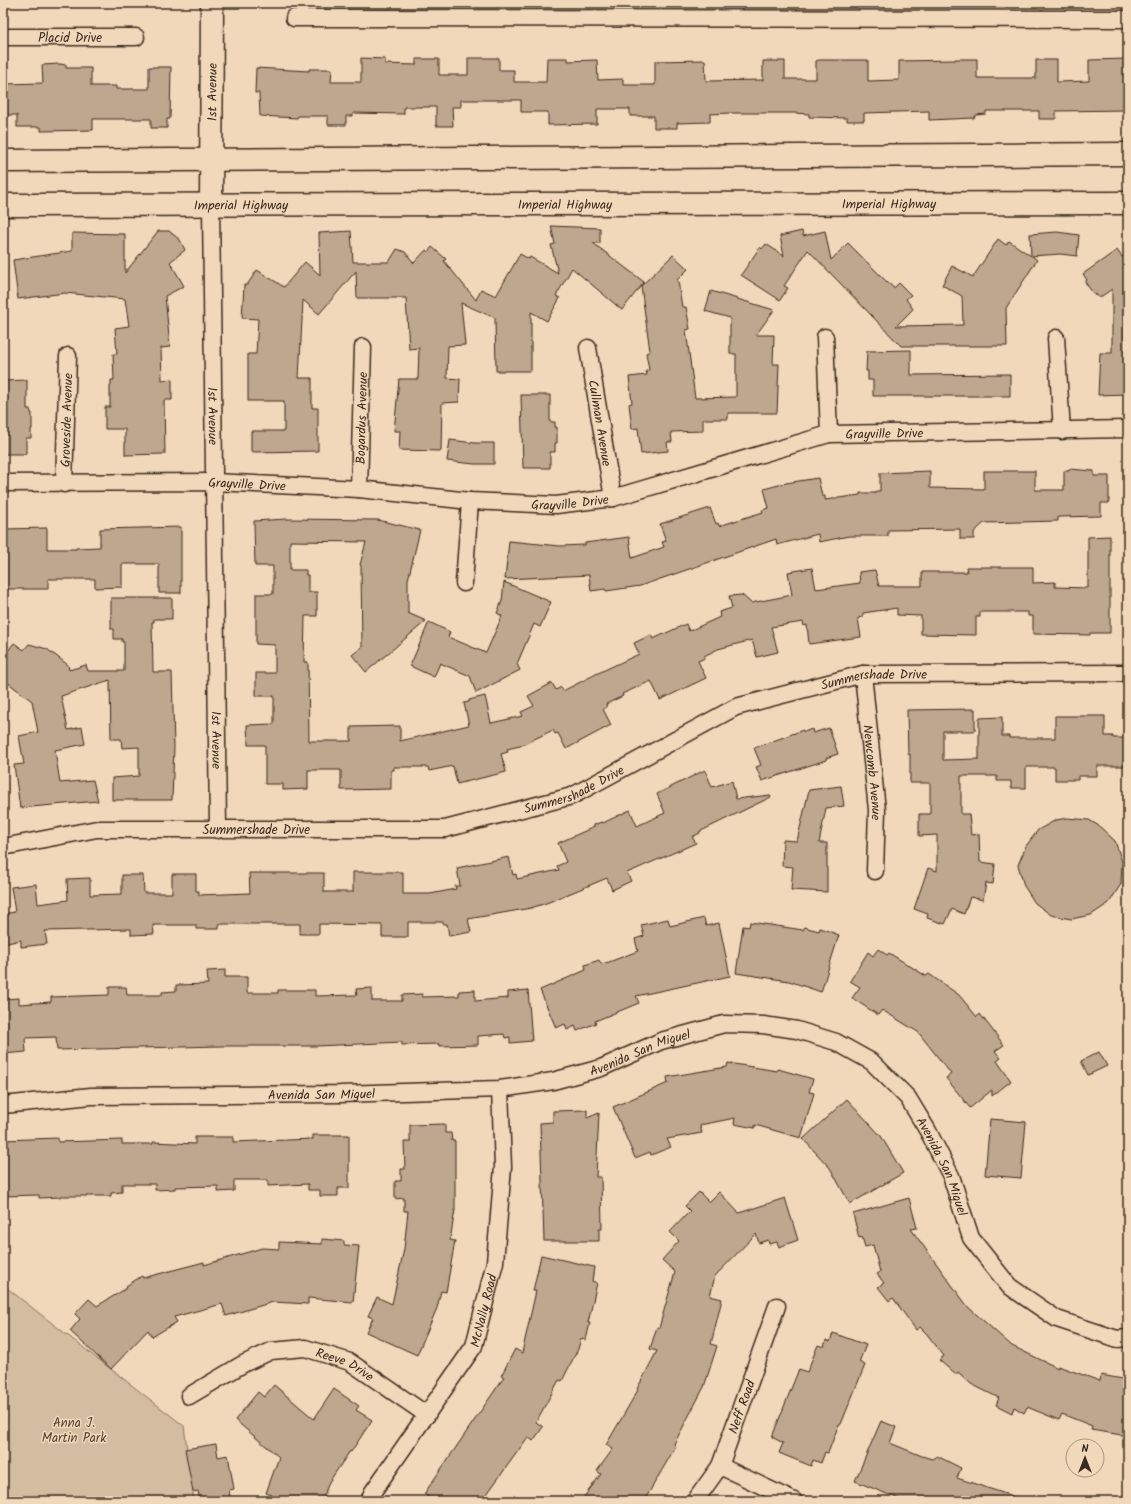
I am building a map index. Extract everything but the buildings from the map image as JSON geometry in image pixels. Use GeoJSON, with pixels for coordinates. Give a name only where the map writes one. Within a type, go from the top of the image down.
{"type":"FeatureCollection","features":[{"type":"Feature","properties":{"kind":"main road","name":"1st Avenue"},"geometry":{"type":"LineString","coordinates":[[211,204],[212,3]]}},
{"type":"Feature","properties":{"kind":"main road"},"geometry":{"type":"LineString","coordinates":[[3,161],[1128,154]]}},
{"type":"Feature","properties":{"kind":"main road","name":"Imperial Highway"},"geometry":{"type":"LineString","coordinates":[[3,205],[1128,203]]}},
{"type":"Feature","properties":{"kind":"street"},"geometry":{"type":"LineString","coordinates":[[294,18],[629,10],[1128,19]]}},
{"type":"Feature","properties":{"kind":"street","name":"Placid Drive"},"geometry":{"type":"LineString","coordinates":[[3,37],[136,37]]}},
{"type":"Feature","properties":{"kind":"street","name":"1st Avenue"},"geometry":{"type":"LineString","coordinates":[[211,204],[218,830]]}},
{"type":"Feature","properties":{"kind":"street"},"geometry":{"type":"LineString","coordinates":[[825,337],[829,434]]}},
{"type":"Feature","properties":{"kind":"street"},"geometry":{"type":"LineString","coordinates":[[1056,338],[1062,431]]}},
{"type":"Feature","properties":{"kind":"street","name":"Bogardus Avenue"},"geometry":{"type":"LineString","coordinates":[[359,489],[363,347]]}},
{"type":"Feature","properties":{"kind":"street","name":"Cullman Avenue"},"geometry":{"type":"LineString","coordinates":[[588,348],[613,498]]}},
{"type":"Feature","properties":{"kind":"street","name":"Groveside Avenue"},"geometry":{"type":"LineString","coordinates":[[64,484],[68,356]]}},
{"type":"Feature","properties":{"kind":"street","name":"Grayville Drive"},"geometry":{"type":"LineString","coordinates":[[3,483],[64,484],[214,482],[359,489],[470,501],[556,505],[613,498],[829,434],[1128,429]]}},
{"type":"Feature","properties":{"kind":"street"},"geometry":{"type":"LineString","coordinates":[[464,584],[470,501]]}},
{"type":"Feature","properties":{"kind":"street","name":"Summershade Drive"},"geometry":{"type":"LineString","coordinates":[[3,847],[97,829],[445,829],[572,796],[736,707],[863,674],[1128,673]]}},
{"type":"Feature","properties":{"kind":"street","name":"Newcomb Avenue"},"geometry":{"type":"LineString","coordinates":[[863,674],[877,810],[875,871]]}},
{"type":"Feature","properties":{"kind":"street","name":"Avenida San Miguel"},"geometry":{"type":"LineString","coordinates":[[3,1105],[91,1096],[340,1094],[500,1089],[553,1081],[601,1068],[661,1041],[724,1024],[763,1025],[797,1030],[836,1042],[872,1062],[908,1098],[928,1131],[951,1176],[971,1238],[1009,1286],[1057,1319],[1117,1339],[1128,1338]]}},
{"type":"Feature","properties":{"kind":"street","name":"McNally Road"},"geometry":{"type":"LineString","coordinates":[[369,1501],[372,1492],[427,1416],[474,1346],[495,1262],[503,1166],[500,1089]]}},
{"type":"Feature","properties":{"kind":"street","name":"Neff Road"},"geometry":{"type":"LineString","coordinates":[[695,1501],[720,1466],[777,1306]]}},
{"type":"Feature","properties":{"kind":"street","name":"Reeve Drive"},"geometry":{"type":"LineString","coordinates":[[190,1396],[243,1364],[271,1351],[304,1348],[350,1362],[427,1416]]}},
{"type":"Feature","properties":{"kind":"street"},"geometry":{"type":"LineString","coordinates":[[720,1466],[794,1501]]}},
{"type":"Feature","properties":{"kind":"green space","name":"Anna J. Martin Park"},"geometry":{"type":"Polygon","coordinates":[[[3,1285],[184,1426],[194,1501],[3,1501],[3,1285]]]}}]}
